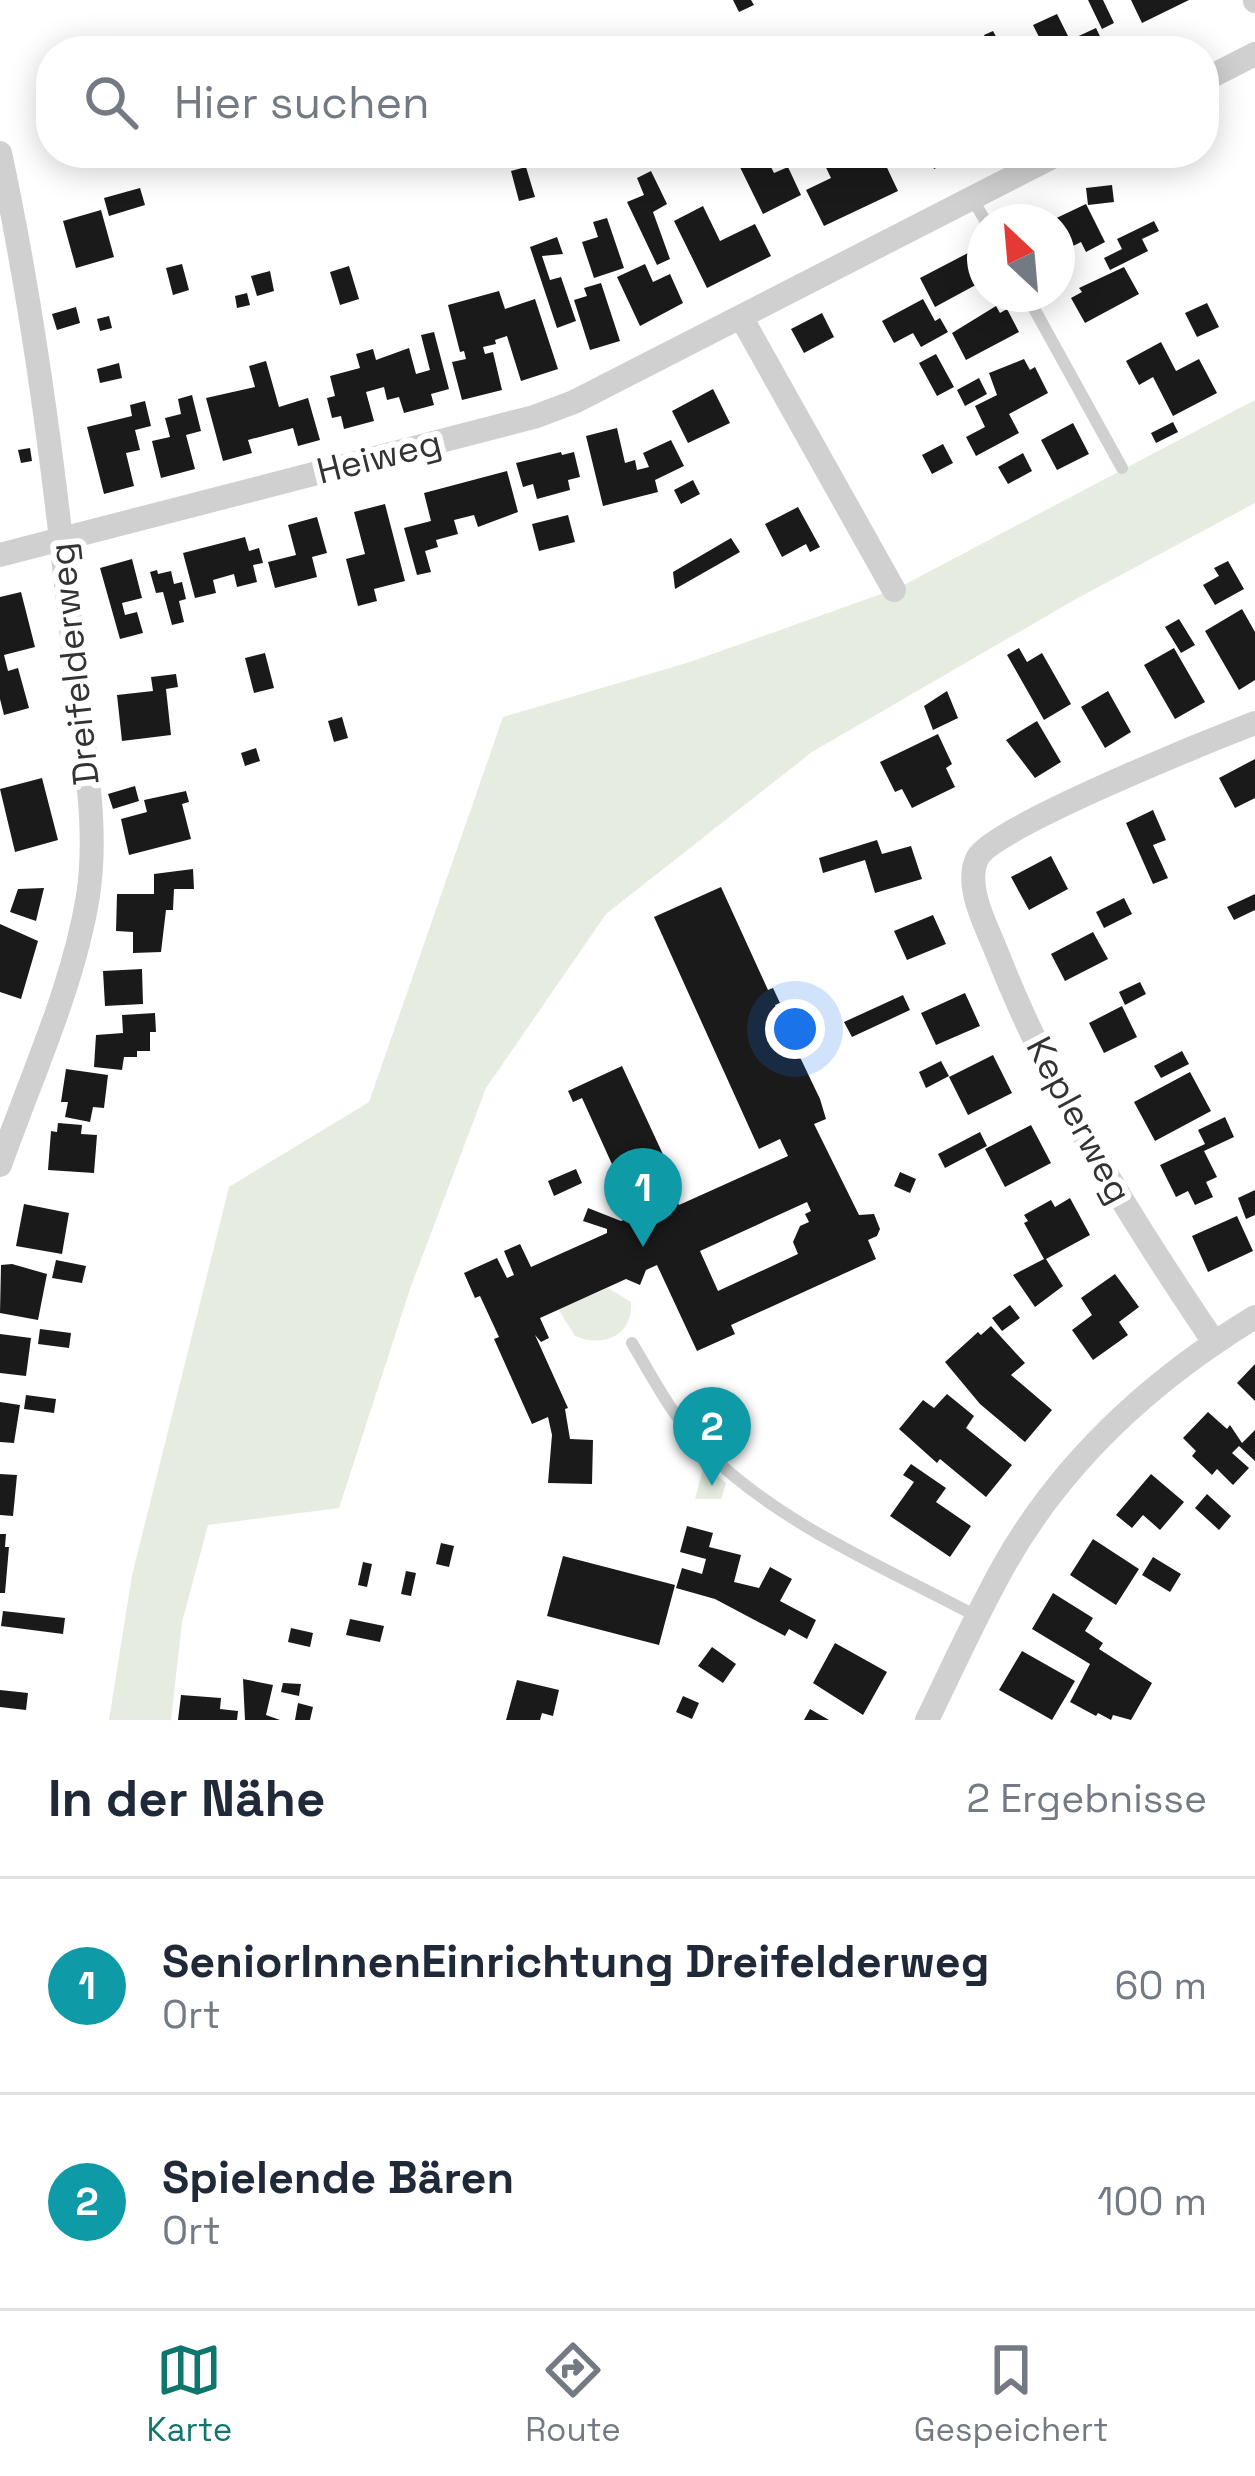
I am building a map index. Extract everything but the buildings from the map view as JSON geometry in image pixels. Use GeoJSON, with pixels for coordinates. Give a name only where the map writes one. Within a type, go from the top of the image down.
{"type":"FeatureCollection","features":[{"type":"Feature","properties":{"kind":"street"},"geometry":{"type":"LineString","coordinates":[[1219,72],[1255,54]]}},
{"type":"Feature","properties":{"kind":"street","name":"Dreifelderweg"},"geometry":{"type":"LineString","coordinates":[[0,153],[16,229],[62,539],[92,838],[88,894],[76,952],[0,1165]]}},
{"type":"Feature","properties":{"kind":"street","name":"Heiweg"},"geometry":{"type":"LineString","coordinates":[[0,555],[534,417],[574,402],[1030,168]]}},
{"type":"Feature","properties":{"kind":"street"},"geometry":{"type":"LineString","coordinates":[[741,317],[894,590]]}},
{"type":"Feature","properties":{"kind":"street","name":"Keplerweg"},"geometry":{"type":"LineString","coordinates":[[1214,1342],[1134,1224],[1065,1104],[1013,993],[974,883],[979,855],[993,842],[1115,782],[1255,723]]}},
{"type":"Feature","properties":{"kind":"street"},"geometry":{"type":"LineString","coordinates":[[927,1720],[977,1616],[1040,1509],[1082,1458],[1162,1380],[1255,1317]]}},
{"type":"Feature","properties":{"kind":"lane"},"geometry":{"type":"LineString","coordinates":[[972,197],[976,204]]}},
{"type":"Feature","properties":{"kind":"lane"},"geometry":{"type":"LineString","coordinates":[[1036,312],[1122,468]]}},
{"type":"Feature","properties":{"kind":"lane"},"geometry":{"type":"LineString","coordinates":[[632,1343],[674,1414],[703,1449],[745,1487],[793,1518],[977,1616]]}},
{"type":"Feature","properties":{"kind":"shaded area"},"geometry":{"type":"Polygon","coordinates":[[[1255,400],[1255,503],[1076,599],[812,752],[606,914],[486,1088],[411,1286],[339,1508],[208,1525],[182,1622],[171,1720],[109,1720],[132,1575],[229,1187],[369,1102],[503,717],[690,662],[898,588],[1255,400]]]}},
{"type":"Feature","properties":{"kind":"shaded area"},"geometry":{"type":"Polygon","coordinates":[[[608,1288],[631,1302],[622,1331],[596,1341],[575,1336],[558,1309],[608,1288]]]}},
{"type":"Feature","properties":{"kind":"shaded area"},"geometry":{"type":"Polygon","coordinates":[[[704,1465],[726,1483],[721,1499],[695,1499],[704,1465]]]}},
{"type":"Feature","properties":{"kind":"place","name":"SeniorInnenEinrichtung Dreifelderweg"},"geometry":{"type":"Point","coordinates":[643,1247]}},
{"type":"Feature","properties":{"kind":"place","name":"Spielende Bären"},"geometry":{"type":"Point","coordinates":[712,1486]}}]}
